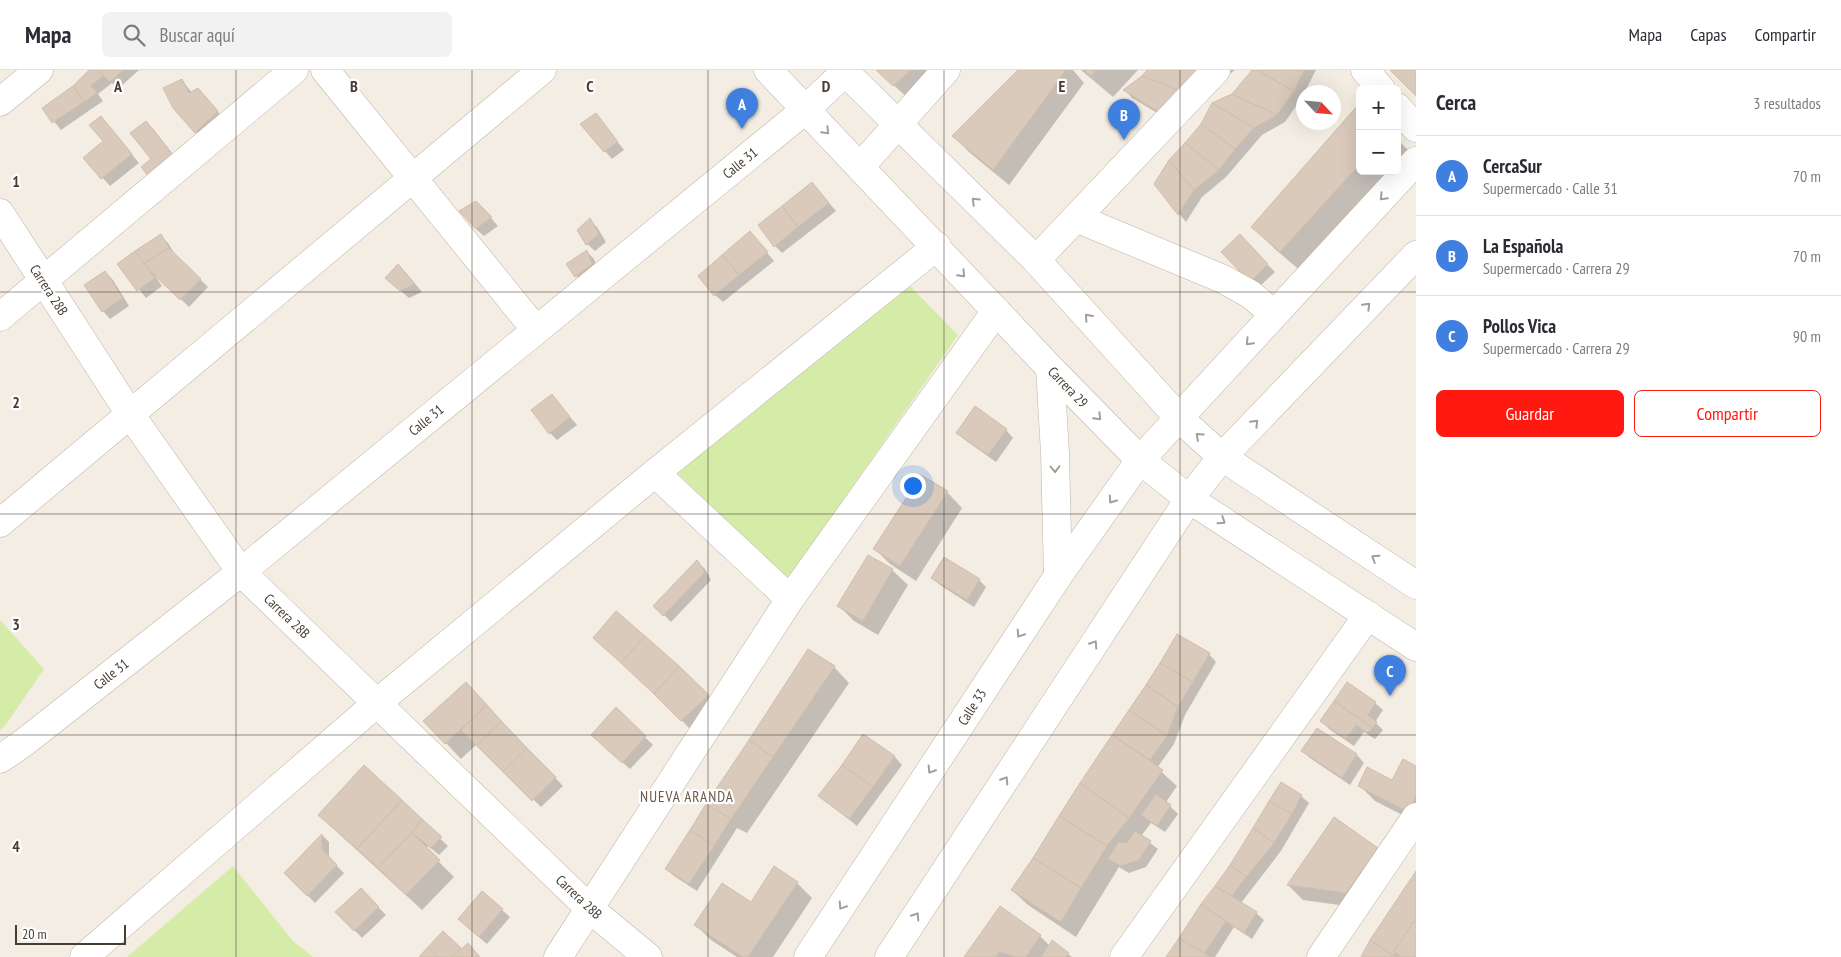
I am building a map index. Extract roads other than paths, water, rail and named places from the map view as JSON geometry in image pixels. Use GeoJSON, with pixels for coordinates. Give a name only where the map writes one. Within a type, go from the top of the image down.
{"type":"FeatureCollection","features":[{"type":"Feature","properties":{"kind":"street"},"geometry":{"type":"LineString","coordinates":[[0,102],[39,70]]}},
{"type":"Feature","properties":{"kind":"street"},"geometry":{"type":"LineString","coordinates":[[0,317],[294,70]]}},
{"type":"Feature","properties":{"kind":"street"},"geometry":{"type":"LineString","coordinates":[[325,70],[536,330]]}},
{"type":"Feature","properties":{"kind":"street"},"geometry":{"type":"LineString","coordinates":[[0,523],[542,70]]}},
{"type":"Feature","properties":{"kind":"street","name":"Carrera 29"},"geometry":{"type":"LineString","coordinates":[[768,70],[937,246],[1050,368],[1140,460],[1189,499],[1416,647]]}},
{"type":"Feature","properties":{"kind":"street"},"geometry":{"type":"LineString","coordinates":[[860,167],[946,70]]}},
{"type":"Feature","properties":{"kind":"street"},"geometry":{"type":"LineString","coordinates":[[1036,260],[1216,70]]}},
{"type":"Feature","properties":{"kind":"street"},"geometry":{"type":"LineString","coordinates":[[1365,70],[1378,85]]}},
{"type":"Feature","properties":{"kind":"street"},"geometry":{"type":"LineString","coordinates":[[844,71],[1036,260],[1179,418],[1222,457],[1416,585]]}},
{"type":"Feature","properties":{"kind":"street","name":"Calle 31"},"geometry":{"type":"LineString","coordinates":[[0,759],[22,744],[241,572],[805,110],[844,71]]}},
{"type":"Feature","properties":{"kind":"street"},"geometry":{"type":"LineString","coordinates":[[1401,111],[1416,128]]}},
{"type":"Feature","properties":{"kind":"street","name":"Calle 33"},"geometry":{"type":"LineString","coordinates":[[808,957],[1058,576],[1140,460],[1416,161]]}},
{"type":"Feature","properties":{"kind":"street","name":"Carrera 28B"},"geometry":{"type":"LineString","coordinates":[[0,213],[130,414],[241,572],[590,909],[648,957]]}},
{"type":"Feature","properties":{"kind":"street"},"geometry":{"type":"LineString","coordinates":[[1076,218],[1223,279],[1250,294],[1274,314]]}},
{"type":"Feature","properties":{"kind":"street"},"geometry":{"type":"LineString","coordinates":[[84,957],[377,704],[656,473],[937,246]]}},
{"type":"Feature","properties":{"kind":"street"},"geometry":{"type":"LineString","coordinates":[[889,957],[1189,499],[1222,457],[1416,255]]}},
{"type":"Feature","properties":{"kind":"street"},"geometry":{"type":"LineString","coordinates":[[558,957],[790,599],[996,311]]}},
{"type":"Feature","properties":{"kind":"street"},"geometry":{"type":"LineString","coordinates":[[1050,368],[1055,453],[1058,576]]}},
{"type":"Feature","properties":{"kind":"street"},"geometry":{"type":"LineString","coordinates":[[656,473],[790,599]]}},
{"type":"Feature","properties":{"kind":"street"},"geometry":{"type":"LineString","coordinates":[[1124,957],[1368,615]]}},
{"type":"Feature","properties":{"kind":"street"},"geometry":{"type":"LineString","coordinates":[[1321,957],[1416,817]]}},
{"type":"Feature","properties":{"kind":"place","name":"CercaSur"},"geometry":{"type":"Point","coordinates":[742,129]}},
{"type":"Feature","properties":{"kind":"place","name":"La Española"},"geometry":{"type":"Point","coordinates":[1124,140]}},
{"type":"Feature","properties":{"kind":"place","name":"Pollos Vica"},"geometry":{"type":"Point","coordinates":[1390,696]}},
{"type":"Feature","properties":{"kind":"district","name":"NUEVA ARANDA"},"geometry":{"type":"Point","coordinates":[687,797]}}]}
